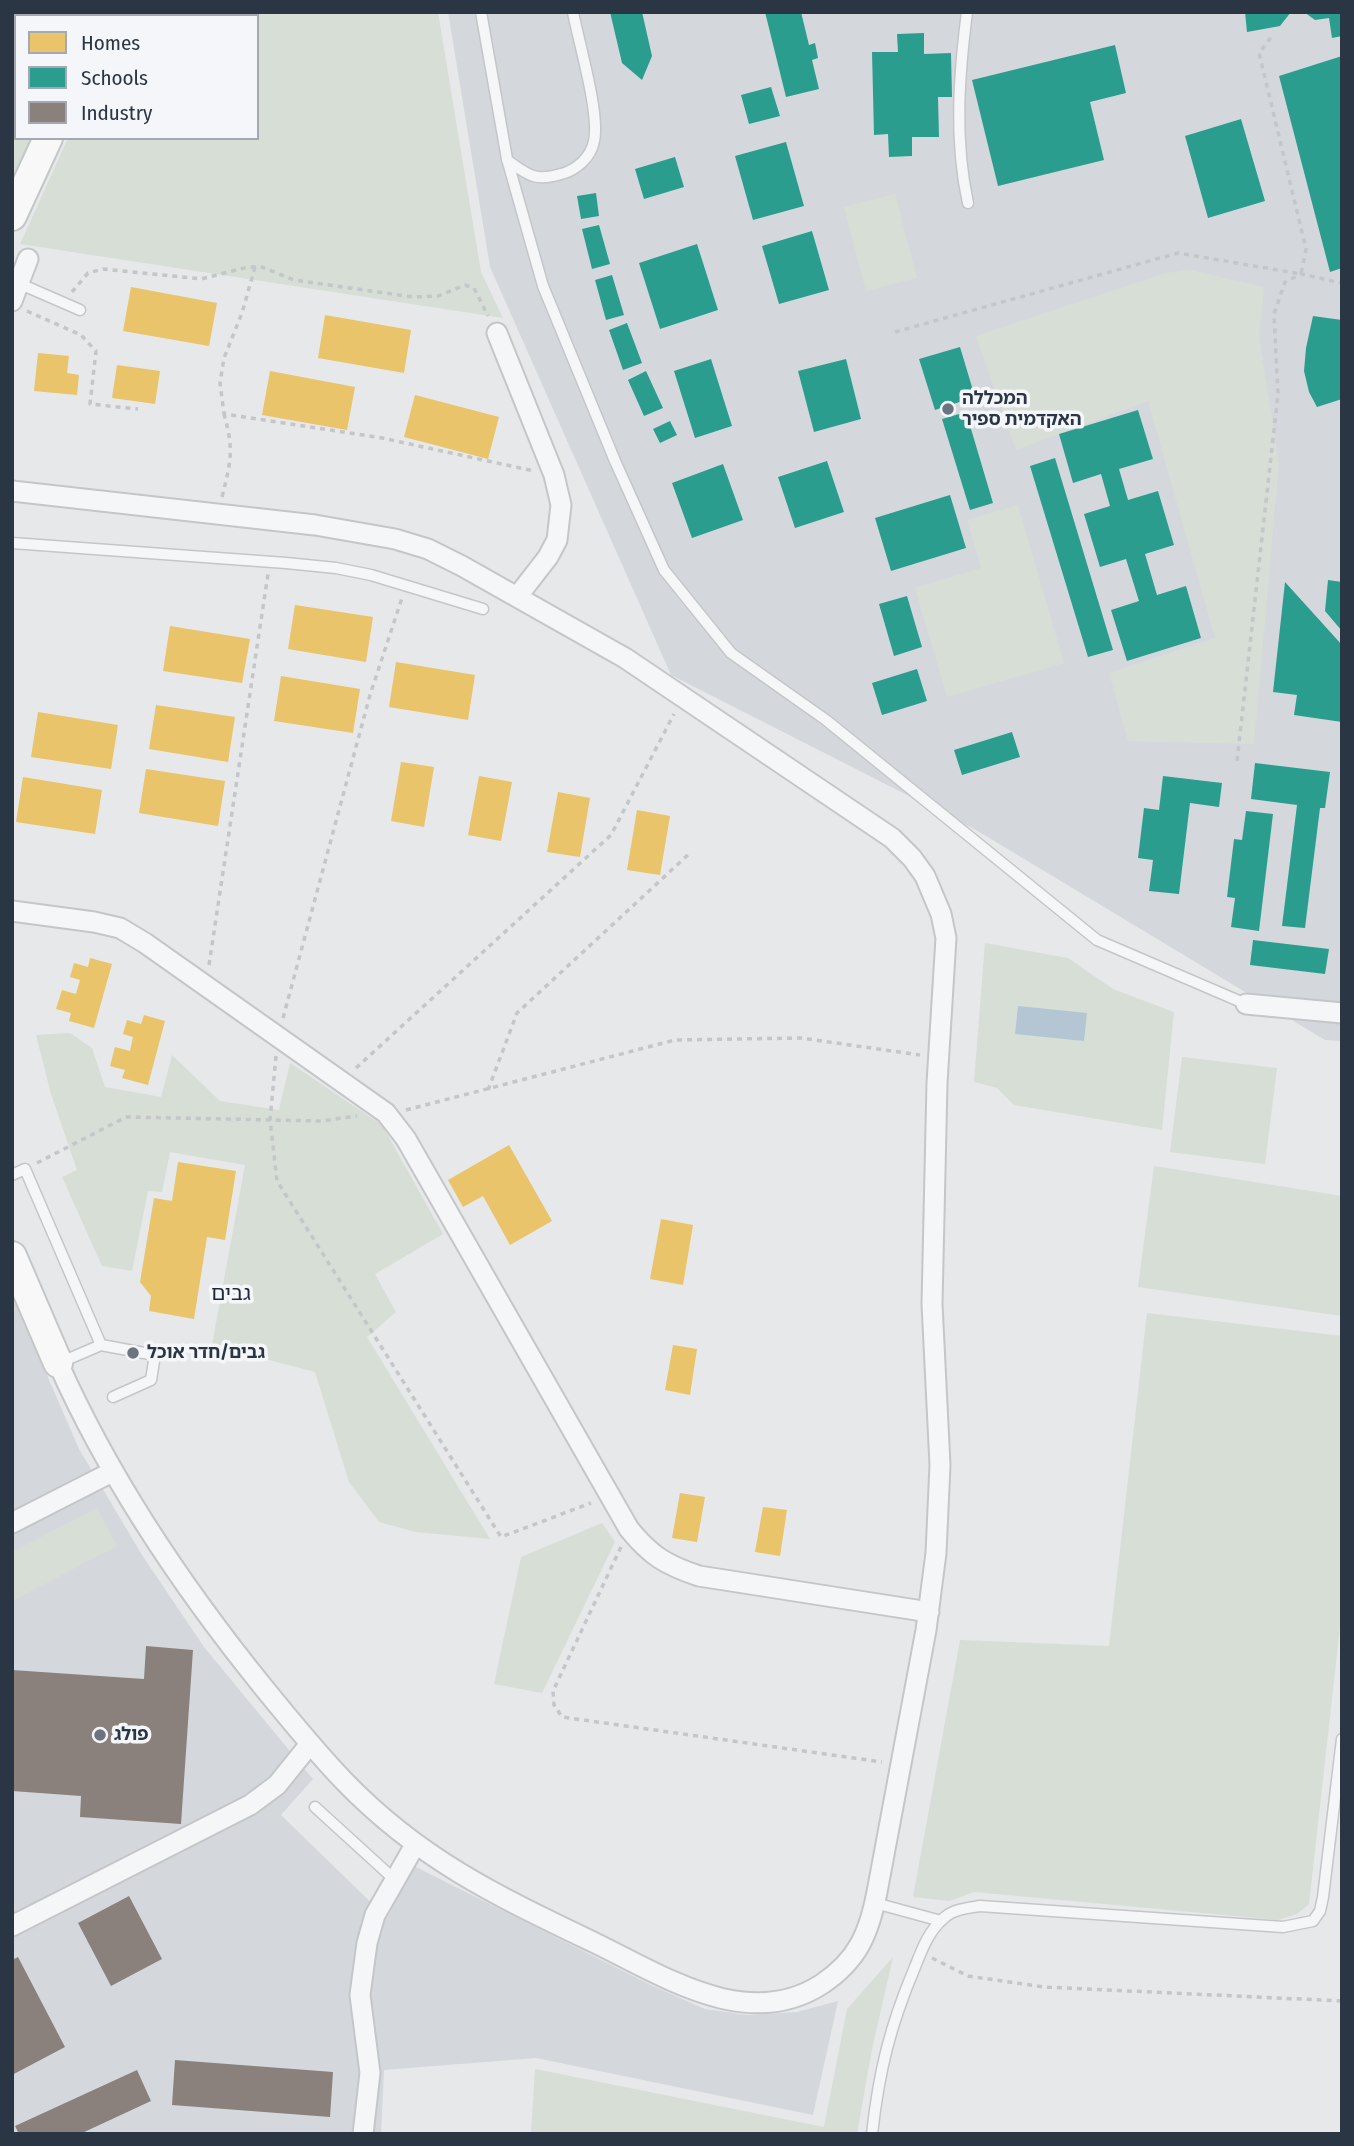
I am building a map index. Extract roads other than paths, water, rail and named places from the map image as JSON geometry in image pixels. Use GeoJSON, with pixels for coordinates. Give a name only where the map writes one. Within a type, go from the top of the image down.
{"type":"FeatureCollection","features":[{"type":"Feature","properties":{"kind":"street"},"geometry":{"type":"LineString","coordinates":[[12,216],[47,140]]}},
{"type":"Feature","properties":{"kind":"street"},"geometry":{"type":"LineString","coordinates":[[18,298],[28,259]]}},
{"type":"Feature","properties":{"kind":"street"},"geometry":{"type":"LineString","coordinates":[[497,333],[554,475],[561,505],[557,540],[548,557],[517,597]]}},
{"type":"Feature","properties":{"kind":"street"},"geometry":{"type":"LineString","coordinates":[[12,491],[315,525],[395,539],[428,549],[625,658],[683,696],[892,838],[925,876],[941,914],[946,938],[939,1058],[932,1304],[940,1465],[936,1553],[929,1612],[875,1903],[855,1955],[836,1974],[810,1992],[785,2000],[734,2002],[691,1989],[498,1897],[415,1845],[369,1805],[310,1744],[236,1654],[144,1525],[82,1418],[12,1256]]}},
{"type":"Feature","properties":{"kind":"street"},"geometry":{"type":"LineString","coordinates":[[12,911],[120,928],[343,1080],[386,1113],[405,1139],[629,1529],[646,1550],[670,1567],[699,1576],[929,1612]]}},
{"type":"Feature","properties":{"kind":"street"},"geometry":{"type":"LineString","coordinates":[[1246,1004],[1342,1013]]}},
{"type":"Feature","properties":{"kind":"street"},"geometry":{"type":"LineString","coordinates":[[12,1523],[112,1472]]}},
{"type":"Feature","properties":{"kind":"street"},"geometry":{"type":"LineString","coordinates":[[12,1926],[250,1805],[277,1785],[310,1744]]}},
{"type":"Feature","properties":{"kind":"street"},"geometry":{"type":"LineString","coordinates":[[363,2134],[370,2073],[360,1995],[367,1943],[375,1915],[415,1845]]}},
{"type":"Feature","properties":{"kind":"lane"},"geometry":{"type":"LineString","coordinates":[[481,12],[507,159],[543,286],[615,461],[664,570],[731,653],[826,720],[1097,940],[1246,1004]]}},
{"type":"Feature","properties":{"kind":"lane"},"geometry":{"type":"LineString","coordinates":[[507,159],[528,174],[543,180],[567,173],[583,162],[594,143],[596,120],[573,12]]}},
{"type":"Feature","properties":{"kind":"lane"},"geometry":{"type":"LineString","coordinates":[[967,12],[959,75],[961,171],[968,203]]}},
{"type":"Feature","properties":{"kind":"lane"},"geometry":{"type":"LineString","coordinates":[[18,298],[64,303],[80,310]]}},
{"type":"Feature","properties":{"kind":"lane"},"geometry":{"type":"LineString","coordinates":[[12,543],[336,568],[371,575],[483,609]]}},
{"type":"Feature","properties":{"kind":"lane"},"geometry":{"type":"LineString","coordinates":[[12,1175],[25,1169],[101,1345]]}},
{"type":"Feature","properties":{"kind":"lane"},"geometry":{"type":"LineString","coordinates":[[58,1363],[101,1345],[155,1355],[151,1380],[113,1397]]}},
{"type":"Feature","properties":{"kind":"lane"},"geometry":{"type":"LineString","coordinates":[[872,2134],[883,2059],[900,2003],[928,1937],[946,1916],[959,1909],[980,1906],[1283,1927],[1313,1921],[1320,1911],[1323,1897],[1342,1739]]}},
{"type":"Feature","properties":{"kind":"lane"},"geometry":{"type":"LineString","coordinates":[[315,1807],[394,1879]]}},
{"type":"Feature","properties":{"kind":"lane"},"geometry":{"type":"LineString","coordinates":[[875,1903],[941,1921]]}},
{"type":"Feature","properties":{"kind":"water"},"geometry":{"type":"Polygon","coordinates":[[[1018,1006],[1087,1013],[1084,1041],[1015,1034],[1018,1006]]]}},
{"type":"Feature","properties":{"kind":"place","name":"המכללה האקדמית ספיר"},"geometry":{"type":"Point","coordinates":[948,409]}},
{"type":"Feature","properties":{"kind":"place","name":"גבים/חדר אוכל"},"geometry":{"type":"Point","coordinates":[133,1353]}},
{"type":"Feature","properties":{"kind":"place","name":"פולג"},"geometry":{"type":"Point","coordinates":[100,1735]}},
{"type":"Feature","properties":{"kind":"district","name":"גבים"},"geometry":{"type":"Point","coordinates":[231,1294]}}]}
